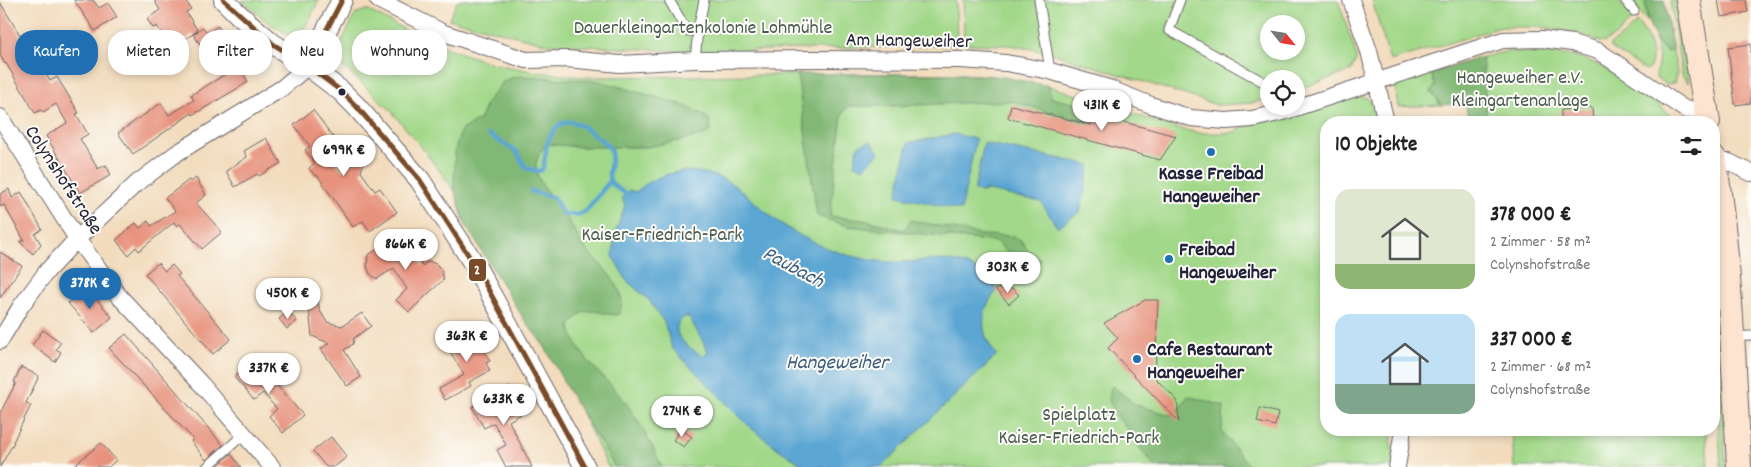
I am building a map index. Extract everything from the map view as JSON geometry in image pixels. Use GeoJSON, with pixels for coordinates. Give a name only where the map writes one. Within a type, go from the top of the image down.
{"type":"FeatureCollection","features":[{"type":"Feature","properties":{"kind":"main road"},"geometry":{"type":"LineString","coordinates":[[1688,0],[1707,115]]}},
{"type":"Feature","properties":{"kind":"main road"},"geometry":{"type":"LineString","coordinates":[[1720,202],[1741,336],[1739,467]]}},
{"type":"Feature","properties":{"kind":"street"},"geometry":{"type":"LineString","coordinates":[[224,0],[240,16],[282,50]]}},
{"type":"Feature","properties":{"kind":"street"},"geometry":{"type":"LineString","coordinates":[[327,30],[342,0]]}},
{"type":"Feature","properties":{"kind":"street","name":"Am Hangeweiher"},"geometry":{"type":"LineString","coordinates":[[378,0],[444,33],[526,60],[567,59],[620,64],[696,60],[960,60],[1006,63],[1050,71],[1108,88],[1191,118],[1226,121],[1252,119],[1283,112],[1376,80],[1504,40],[1542,39],[1572,43],[1598,51],[1686,110],[1707,115]]}},
{"type":"Feature","properties":{"kind":"street"},"geometry":{"type":"LineString","coordinates":[[1351,0],[1369,51],[1385,116]]}},
{"type":"Feature","properties":{"kind":"street"},"geometry":{"type":"LineString","coordinates":[[0,341],[21,306],[47,271],[77,239],[136,184],[178,154],[282,88],[297,75]]}},
{"type":"Feature","properties":{"kind":"street"},"geometry":{"type":"LineString","coordinates":[[320,75],[341,91],[357,107],[420,180],[476,267],[585,467]]}},
{"type":"Feature","properties":{"kind":"street","name":"Colynshofstraße"},"geometry":{"type":"LineString","coordinates":[[0,117],[77,239],[118,295],[202,385],[272,467]]}},
{"type":"Feature","properties":{"kind":"street"},"geometry":{"type":"LineString","coordinates":[[1720,162],[1729,162],[1751,173]]}},
{"type":"Feature","properties":{"kind":"street"},"geometry":{"type":"LineString","coordinates":[[1397,467],[1402,436]]}},
{"type":"Feature","properties":{"kind":"lane"},"geometry":{"type":"LineString","coordinates":[[669,0],[687,31],[698,30]]}},
{"type":"Feature","properties":{"kind":"lane"},"geometry":{"type":"LineString","coordinates":[[696,60],[698,30],[704,0]]}},
{"type":"Feature","properties":{"kind":"lane"},"geometry":{"type":"LineString","coordinates":[[1039,0],[1050,71]]}},
{"type":"Feature","properties":{"kind":"lane"},"geometry":{"type":"LineString","coordinates":[[1180,0],[1169,30],[1260,80]]}},
{"type":"Feature","properties":{"kind":"lane"},"geometry":{"type":"LineString","coordinates":[[1625,0],[1634,11]]}},
{"type":"Feature","properties":{"kind":"lane"},"geometry":{"type":"LineString","coordinates":[[207,467],[244,434]]}},
{"type":"Feature","properties":{"kind":"green space"},"geometry":{"type":"Polygon","coordinates":[[[242,0],[319,0],[302,30],[282,31],[267,22],[242,0]]]}},
{"type":"Feature","properties":{"kind":"green space","name":"Dauerkleingartenkolonie Lohmühle"},"geometry":{"type":"Polygon","coordinates":[[[458,0],[956,0],[957,45],[697,52],[548,44],[449,19],[458,0]]]}},
{"type":"Feature","properties":{"kind":"green space"},"geometry":{"type":"Polygon","coordinates":[[[963,0],[1338,0],[1357,57],[1351,71],[1305,87],[1305,70],[1260,70],[1260,101],[1252,103],[1217,105],[1048,52],[1009,45],[964,44],[963,0]]]}},
{"type":"Feature","properties":{"kind":"green space"},"geometry":{"type":"Polygon","coordinates":[[[1372,0],[1617,0],[1633,15],[1633,18],[1619,33],[1604,43],[1571,32],[1539,27],[1501,27],[1390,61],[1372,0]]]}},
{"type":"Feature","properties":{"kind":"green space"},"geometry":{"type":"Polygon","coordinates":[[[1629,0],[1645,0],[1647,21],[1629,0]]]}},
{"type":"Feature","properties":{"kind":"green space"},"geometry":{"type":"Polygon","coordinates":[[[1645,0],[1664,0],[1673,51],[1665,51],[1656,39],[1647,15],[1645,0]]]}},
{"type":"Feature","properties":{"kind":"green space"},"geometry":{"type":"Polygon","coordinates":[[[1670,0],[1675,0],[1688,83],[1682,75],[1670,0]]]}},
{"type":"Feature","properties":{"kind":"green space","name":"Kaiser-Friedrich-Park"},"geometry":{"type":"Polygon","coordinates":[[[367,10],[406,30],[352,30],[352,75],[342,66],[342,41],[357,13],[367,10]]]}},
{"type":"Feature","properties":{"kind":"green space"},"geometry":{"type":"Polygon","coordinates":[[[1637,22],[1650,44],[1652,57],[1649,69],[1646,71],[1611,48],[1610,45],[1637,22]]]}},
{"type":"Feature","properties":{"kind":"green space"},"geometry":{"type":"Polygon","coordinates":[[[1654,38],[1665,51],[1673,51],[1677,72],[1674,83],[1666,85],[1656,77],[1659,57],[1654,38]]]}},
{"type":"Feature","properties":{"kind":"green space","name":"Kaiser-Friedrich-Park"},"geometry":{"type":"Polygon","coordinates":[[[447,48],[490,63],[536,72],[582,77],[961,74],[992,76],[1049,86],[1176,128],[1200,133],[1235,132],[1240,128],[1284,115],[1305,115],[1305,109],[1349,96],[1367,98],[1371,101],[1376,116],[1320,116],[1320,436],[1392,436],[1391,444],[1398,467],[608,467],[567,382],[457,194],[386,105],[352,75],[447,75],[447,48]]]}},
{"type":"Feature","properties":{"kind":"green space","name":"Hangeweiher e.V. Kleingartenanlage"},"geometry":{"type":"Polygon","coordinates":[[[1509,51],[1578,57],[1602,67],[1631,84],[1671,116],[1487,116],[1482,57],[1509,51]]]}},
{"type":"Feature","properties":{"kind":"green space"},"geometry":{"type":"Polygon","coordinates":[[[1482,57],[1487,116],[1467,116],[1466,103],[1441,105],[1431,92],[1435,85],[1432,77],[1434,72],[1482,57]]]}},
{"type":"Feature","properties":{"kind":"green space"},"geometry":{"type":"Polygon","coordinates":[[[1434,72],[1432,77],[1435,85],[1431,92],[1441,105],[1398,107],[1395,85],[1434,72]]]}},
{"type":"Feature","properties":{"kind":"green space"},"geometry":{"type":"Polygon","coordinates":[[[797,74],[961,74],[1004,77],[1049,86],[1051,98],[1090,107],[1088,123],[1010,101],[849,106],[842,114],[830,216],[870,221],[904,230],[911,220],[981,235],[1011,236],[1021,240],[1028,250],[1041,259],[1025,275],[998,242],[847,226],[817,216],[797,74]]]}},
{"type":"Feature","properties":{"kind":"green space"},"geometry":{"type":"Polygon","coordinates":[[[513,77],[599,81],[680,104],[709,119],[711,131],[702,136],[648,147],[580,147],[547,144],[536,162],[536,171],[544,188],[566,216],[585,248],[612,278],[621,296],[618,315],[591,311],[581,314],[570,326],[573,336],[591,364],[633,413],[662,467],[615,467],[568,390],[545,347],[525,321],[465,224],[455,192],[454,182],[455,150],[461,130],[479,120],[488,100],[504,81],[513,77]]]}},
{"type":"Feature","properties":{"kind":"green space"},"geometry":{"type":"Polygon","coordinates":[[[1720,369],[1726,467],[1721,467],[1719,436],[1720,369]]]}},
{"type":"Feature","properties":{"kind":"green space"},"geometry":{"type":"Polygon","coordinates":[[[1112,386],[1136,405],[1174,416],[1188,396],[1224,406],[1222,432],[1250,467],[1155,467],[1114,411],[1108,396],[1112,386]]]}},
{"type":"Feature","properties":{"kind":"green space"},"geometry":{"type":"Polygon","coordinates":[[[1512,436],[1706,436],[1708,467],[1514,467],[1512,436]]]}},
{"type":"Feature","properties":{"kind":"water"},"geometry":{"type":"Polygon","coordinates":[[[954,134],[976,139],[961,210],[897,196],[908,143],[954,134]]]}},
{"type":"Feature","properties":{"kind":"water"},"geometry":{"type":"Polygon","coordinates":[[[871,141],[879,153],[864,168],[854,165],[858,146],[871,141]]]}},
{"type":"Feature","properties":{"kind":"water"},"geometry":{"type":"Polygon","coordinates":[[[984,143],[1090,165],[1080,212],[1057,227],[1041,202],[984,190],[983,192],[974,191],[984,143]]]}},
{"type":"Feature","properties":{"kind":"water","name":"Hangeweiher"},"geometry":{"type":"Polygon","coordinates":[[[685,171],[716,176],[727,181],[786,227],[810,241],[836,251],[871,260],[897,262],[952,261],[978,270],[998,290],[987,305],[984,322],[984,331],[987,339],[997,355],[881,467],[806,467],[751,428],[672,348],[664,322],[649,300],[627,281],[613,257],[615,233],[625,206],[622,197],[629,190],[636,192],[653,180],[665,175],[685,171]],[[683,317],[677,328],[678,332],[687,345],[704,356],[708,351],[689,317],[683,317]]]}},
{"type":"Feature","properties":{"kind":"building"},"geometry":{"type":"Polygon","coordinates":[[[74,0],[93,0],[99,8],[108,3],[117,17],[94,30],[74,0]]]}},
{"type":"Feature","properties":{"kind":"building"},"geometry":{"type":"Polygon","coordinates":[[[154,0],[185,0],[191,9],[186,12],[198,31],[189,37],[189,30],[159,30],[157,26],[153,28],[147,19],[160,10],[154,0]]]}},
{"type":"Feature","properties":{"kind":"building"},"geometry":{"type":"Polygon","coordinates":[[[1718,0],[1746,0],[1748,12],[1721,17],[1718,0]]]}},
{"type":"Feature","properties":{"kind":"building"},"geometry":{"type":"Polygon","coordinates":[[[0,2],[17,30],[15,30],[15,75],[46,75],[50,81],[57,77],[79,113],[76,114],[88,134],[80,139],[98,169],[106,165],[111,175],[80,193],[46,136],[67,123],[56,104],[43,112],[41,110],[35,113],[0,55],[0,2]]]}},
{"type":"Feature","properties":{"kind":"building"},"geometry":{"type":"Polygon","coordinates":[[[218,26],[221,30],[212,30],[218,26]]]}},
{"type":"Feature","properties":{"kind":"building"},"geometry":{"type":"Polygon","coordinates":[[[203,27],[205,30],[199,30],[199,43],[193,34],[203,27]]]}},
{"type":"Feature","properties":{"kind":"building"},"geometry":{"type":"Polygon","coordinates":[[[1751,44],[1751,103],[1735,105],[1728,47],[1751,44]]]}},
{"type":"Feature","properties":{"kind":"building"},"geometry":{"type":"Polygon","coordinates":[[[224,75],[244,75],[248,82],[193,115],[192,113],[133,154],[118,133],[161,103],[169,115],[194,100],[191,95],[224,75]]]}},
{"type":"Feature","properties":{"kind":"building"},"geometry":{"type":"Polygon","coordinates":[[[1011,105],[1091,125],[1094,114],[1176,136],[1160,160],[1008,118],[1011,105]]]}},
{"type":"Feature","properties":{"kind":"building"},"geometry":{"type":"Polygon","coordinates":[[[1592,108],[1593,116],[1561,116],[1561,110],[1592,108]]]}},
{"type":"Feature","properties":{"kind":"building"},"geometry":{"type":"Polygon","coordinates":[[[313,110],[339,145],[329,152],[342,171],[367,152],[361,172],[375,191],[380,188],[397,212],[370,231],[363,221],[353,227],[317,175],[315,176],[309,168],[315,163],[305,150],[310,146],[294,125],[313,110]]]}},
{"type":"Feature","properties":{"kind":"building"},"geometry":{"type":"Polygon","coordinates":[[[266,138],[281,163],[235,187],[226,171],[247,157],[244,151],[266,138]]]}},
{"type":"Feature","properties":{"kind":"building"},"geometry":{"type":"Polygon","coordinates":[[[196,178],[206,195],[196,203],[222,232],[202,249],[180,224],[177,226],[174,222],[139,251],[136,247],[128,255],[116,240],[136,223],[140,228],[148,221],[151,226],[175,211],[165,198],[189,180],[191,182],[196,178]]]}},
{"type":"Feature","properties":{"kind":"building"},"geometry":{"type":"Polygon","coordinates":[[[9,189],[12,198],[21,192],[42,229],[35,234],[41,244],[33,254],[20,242],[24,240],[4,205],[0,207],[0,194],[9,189]]]}},
{"type":"Feature","properties":{"kind":"building"},"geometry":{"type":"Polygon","coordinates":[[[402,234],[412,245],[414,254],[422,266],[429,261],[436,264],[441,269],[444,279],[409,312],[396,300],[407,289],[394,268],[377,279],[370,274],[367,266],[368,255],[402,234]]]}},
{"type":"Feature","properties":{"kind":"building"},"geometry":{"type":"Polygon","coordinates":[[[0,252],[22,266],[0,298],[0,252]]]}},
{"type":"Feature","properties":{"kind":"building"},"geometry":{"type":"Polygon","coordinates":[[[158,263],[165,271],[172,265],[180,274],[177,276],[231,339],[213,354],[145,274],[158,263]]]}},
{"type":"Feature","properties":{"kind":"building"},"geometry":{"type":"Polygon","coordinates":[[[314,283],[320,311],[327,322],[342,326],[362,313],[371,326],[354,338],[353,344],[344,350],[361,377],[347,386],[321,349],[329,343],[312,336],[306,284],[314,283]]]}},
{"type":"Feature","properties":{"kind":"building"},"geometry":{"type":"Polygon","coordinates":[[[86,287],[112,317],[94,333],[68,303],[86,287]]]}},
{"type":"Feature","properties":{"kind":"building"},"geometry":{"type":"Polygon","coordinates":[[[1012,288],[1019,295],[1009,304],[995,289],[1012,288]]]}},
{"type":"Feature","properties":{"kind":"building","name":"Cafe Restaurant Hangeweiher"},"geometry":{"type":"Polygon","coordinates":[[[1145,300],[1158,300],[1155,378],[1177,400],[1179,422],[1108,348],[1118,338],[1104,323],[1145,300]]]}},
{"type":"Feature","properties":{"kind":"building"},"geometry":{"type":"Polygon","coordinates":[[[288,311],[297,321],[287,329],[279,319],[288,311]]]}},
{"type":"Feature","properties":{"kind":"building"},"geometry":{"type":"Polygon","coordinates":[[[43,330],[61,342],[56,349],[61,352],[55,362],[32,345],[43,330]]]}},
{"type":"Feature","properties":{"kind":"building"},"geometry":{"type":"Polygon","coordinates":[[[474,333],[486,336],[483,348],[490,361],[486,363],[490,371],[469,382],[471,386],[445,400],[439,389],[464,375],[448,348],[453,343],[474,333]]]}},
{"type":"Feature","properties":{"kind":"building"},"geometry":{"type":"Polygon","coordinates":[[[126,334],[223,445],[206,460],[191,441],[193,439],[109,348],[126,334]]]}},
{"type":"Feature","properties":{"kind":"building"},"geometry":{"type":"Polygon","coordinates":[[[254,360],[303,415],[283,433],[269,416],[277,409],[263,393],[254,400],[234,377],[254,360]]]}},
{"type":"Feature","properties":{"kind":"building"},"geometry":{"type":"Polygon","coordinates":[[[21,367],[39,376],[26,403],[31,405],[0,467],[0,413],[16,383],[14,382],[21,367]]]}},
{"type":"Feature","properties":{"kind":"building"},"geometry":{"type":"Polygon","coordinates":[[[509,387],[523,413],[509,421],[532,467],[506,467],[497,450],[506,445],[494,423],[484,428],[472,407],[509,387]]]}},
{"type":"Feature","properties":{"kind":"building"},"geometry":{"type":"Polygon","coordinates":[[[1260,408],[1278,413],[1275,426],[1257,422],[1260,408]]]}},
{"type":"Feature","properties":{"kind":"building"},"geometry":{"type":"Polygon","coordinates":[[[681,429],[692,437],[684,447],[673,440],[681,429]]]}},
{"type":"Feature","properties":{"kind":"building"},"geometry":{"type":"Polygon","coordinates":[[[331,437],[347,457],[334,467],[326,467],[313,451],[331,437]]]}},
{"type":"Feature","properties":{"kind":"building"},"geometry":{"type":"Polygon","coordinates":[[[101,443],[116,460],[109,467],[72,467],[101,443]]]}},
{"type":"Feature","properties":{"kind":"building"},"geometry":{"type":"Polygon","coordinates":[[[231,454],[241,467],[216,467],[231,454]]]}},
{"type":"Feature","properties":{"kind":"waterway","name":"Paubach"},"geometry":{"type":"LineString","coordinates":[[489,135],[516,151],[526,168],[538,171],[542,170],[549,139],[556,129],[563,123],[577,124],[608,146],[611,151],[610,181],[617,188],[631,196]]}},
{"type":"Feature","properties":{"kind":"waterway"},"geometry":{"type":"LineString","coordinates":[[531,191],[554,198],[563,214],[577,215],[586,211],[610,181]]}},
{"type":"Feature","properties":{"kind":"transit line","name":"2"},"geometry":{"type":"LineString","coordinates":[[224,0],[273,44],[308,66],[341,91],[420,180],[476,267],[585,467]]}},
{"type":"Feature","properties":{"kind":"transit line","name":"2"},"geometry":{"type":"LineString","coordinates":[[327,30],[342,0]]}},
{"type":"Feature","properties":{"kind":"place","name":"Kasse Freibad Hangeweiher"},"geometry":{"type":"Point","coordinates":[1211,152]}},
{"type":"Feature","properties":{"kind":"place","name":"Freibad Hangeweiher"},"geometry":{"type":"Point","coordinates":[1169,259]}},
{"type":"Feature","properties":{"kind":"place","name":"Cafe Restaurant Hangeweiher"},"geometry":{"type":"Point","coordinates":[1137,359]}},
{"type":"Feature","properties":{"kind":"park label","name":"Spielplatz Kaiser-Friedrich-Park"},"geometry":{"type":"Point","coordinates":[1079,424]}}]}
